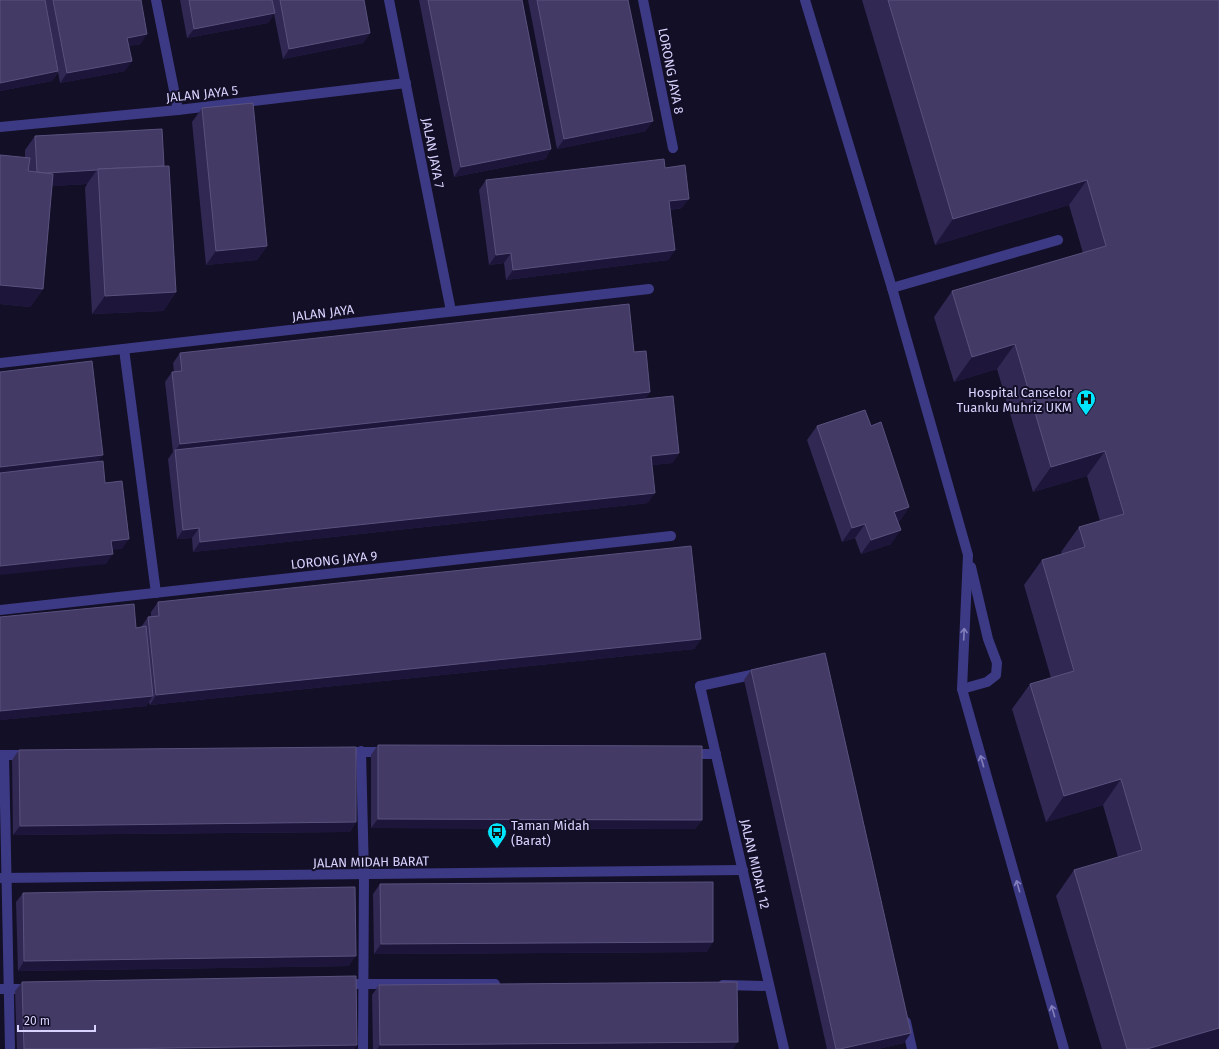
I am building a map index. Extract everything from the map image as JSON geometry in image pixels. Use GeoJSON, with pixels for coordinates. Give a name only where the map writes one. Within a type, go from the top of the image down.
{"type":"FeatureCollection","features":[{"type":"Feature","properties":{"kind":"street"},"geometry":{"type":"LineString","coordinates":[[156,0],[178,110]]}},
{"type":"Feature","properties":{"kind":"street","name":"JALAN JAYA 7"},"geometry":{"type":"LineString","coordinates":[[389,0],[451,311]]}},
{"type":"Feature","properties":{"kind":"street","name":"LORONG JAYA 8"},"geometry":{"type":"LineString","coordinates":[[643,0],[673,148]]}},
{"type":"Feature","properties":{"kind":"street"},"geometry":{"type":"LineString","coordinates":[[805,0],[892,288],[968,554],[988,638],[997,663],[996,675],[987,682],[962,689]]}},
{"type":"Feature","properties":{"kind":"street","name":"JALAN JAYA 5"},"geometry":{"type":"LineString","coordinates":[[0,127],[178,110],[406,83]]}},
{"type":"Feature","properties":{"kind":"street"},"geometry":{"type":"LineString","coordinates":[[892,288],[1058,240]]}},
{"type":"Feature","properties":{"kind":"street","name":"JALAN JAYA"},"geometry":{"type":"LineString","coordinates":[[0,363],[649,288]]}},
{"type":"Feature","properties":{"kind":"street"},"geometry":{"type":"LineString","coordinates":[[124,349],[156,593]]}},
{"type":"Feature","properties":{"kind":"street","name":"LORONG JAYA 9"},"geometry":{"type":"LineString","coordinates":[[0,610],[671,536]]}},
{"type":"Feature","properties":{"kind":"street"},"geometry":{"type":"LineString","coordinates":[[968,554],[962,689],[1064,1049]]}},
{"type":"Feature","properties":{"kind":"street","name":"JALAN MIDAH 12"},"geometry":{"type":"LineString","coordinates":[[769,671],[700,686],[784,1049]]}},
{"type":"Feature","properties":{"kind":"street"},"geometry":{"type":"LineString","coordinates":[[361,751],[364,875],[364,984],[362,1049]]}},
{"type":"Feature","properties":{"kind":"street"},"geometry":{"type":"LineString","coordinates":[[329,752],[392,752]]}},
{"type":"Feature","properties":{"kind":"street"},"geometry":{"type":"LineString","coordinates":[[677,754],[716,754]]}},
{"type":"Feature","properties":{"kind":"street"},"geometry":{"type":"LineString","coordinates":[[10,1049],[5,989],[2,878],[2,755],[35,755]]}},
{"type":"Feature","properties":{"kind":"street","name":"JALAN MIDAH BARAT"},"geometry":{"type":"LineString","coordinates":[[2,878],[743,870]]}},
{"type":"Feature","properties":{"kind":"street"},"geometry":{"type":"LineString","coordinates":[[332,984],[507,984]]}},
{"type":"Feature","properties":{"kind":"street"},"geometry":{"type":"LineString","coordinates":[[714,985],[769,986]]}},
{"type":"Feature","properties":{"kind":"street"},"geometry":{"type":"LineString","coordinates":[[5,989],[41,989]]}},
{"type":"Feature","properties":{"kind":"street"},"geometry":{"type":"LineString","coordinates":[[904,1010],[912,1049]]}},
{"type":"Feature","properties":{"kind":"building"},"geometry":{"type":"Polygon","coordinates":[[[0,0],[45,0],[58,71],[0,83],[0,0]]]}},
{"type":"Feature","properties":{"kind":"building"},"geometry":{"type":"Polygon","coordinates":[[[53,0],[141,0],[147,34],[127,38],[132,61],[67,73],[53,0]]]}},
{"type":"Feature","properties":{"kind":"building"},"geometry":{"type":"Polygon","coordinates":[[[189,0],[272,0],[275,13],[194,29],[189,0]]]}},
{"type":"Feature","properties":{"kind":"building"},"geometry":{"type":"Polygon","coordinates":[[[280,0],[364,0],[370,33],[289,49],[280,0]]]}},
{"type":"Feature","properties":{"kind":"building"},"geometry":{"type":"Polygon","coordinates":[[[428,0],[522,0],[551,149],[461,167],[428,0]]]}},
{"type":"Feature","properties":{"kind":"building"},"geometry":{"type":"Polygon","coordinates":[[[537,0],[628,0],[653,121],[564,139],[537,0]]]}},
{"type":"Feature","properties":{"kind":"building","name":"Hospital Canselor Tuanku Muhriz UKM"},"geometry":{"type":"Polygon","coordinates":[[[888,0],[1219,0],[1219,1028],[1147,1049],[1127,1049],[1074,870],[1142,850],[1121,779],[1064,796],[1030,684],[1074,671],[1042,560],[1085,547],[1079,527],[1124,514],[1105,451],[1051,467],[1015,344],[972,357],[952,291],[1106,246],[1087,180],[953,219],[888,0]]]}},
{"type":"Feature","properties":{"kind":"building"},"geometry":{"type":"Polygon","coordinates":[[[253,103],[267,246],[216,251],[202,108],[253,103]]]}},
{"type":"Feature","properties":{"kind":"building"},"geometry":{"type":"Polygon","coordinates":[[[162,129],[164,166],[46,173],[37,172],[35,136],[162,129]]]}},
{"type":"Feature","properties":{"kind":"building"},"geometry":{"type":"Polygon","coordinates":[[[0,155],[30,158],[28,171],[53,174],[43,289],[0,285],[0,155]]]}},
{"type":"Feature","properties":{"kind":"building"},"geometry":{"type":"Polygon","coordinates":[[[664,159],[665,168],[685,165],[689,199],[669,201],[675,250],[513,270],[511,253],[496,255],[486,180],[664,159]]]}},
{"type":"Feature","properties":{"kind":"building"},"geometry":{"type":"Polygon","coordinates":[[[169,166],[176,292],[105,296],[98,169],[169,166]]]}},
{"type":"Feature","properties":{"kind":"building"},"geometry":{"type":"Polygon","coordinates":[[[629,304],[634,352],[646,351],[650,392],[180,444],[172,372],[182,371],[180,353],[629,304]]]}},
{"type":"Feature","properties":{"kind":"building"},"geometry":{"type":"Polygon","coordinates":[[[92,361],[103,455],[0,467],[0,372],[92,361]]]}},
{"type":"Feature","properties":{"kind":"building"},"geometry":{"type":"Polygon","coordinates":[[[673,396],[679,453],[651,456],[655,493],[200,542],[199,528],[183,530],[175,450],[673,396]]]}},
{"type":"Feature","properties":{"kind":"building"},"geometry":{"type":"Polygon","coordinates":[[[865,410],[871,426],[881,422],[909,507],[894,512],[901,530],[871,540],[865,524],[852,528],[817,426],[865,410]]]}},
{"type":"Feature","properties":{"kind":"building"},"geometry":{"type":"Polygon","coordinates":[[[103,461],[105,483],[122,481],[129,539],[111,541],[113,554],[0,566],[0,473],[103,461]]]}},
{"type":"Feature","properties":{"kind":"building"},"geometry":{"type":"Polygon","coordinates":[[[691,546],[701,639],[156,695],[148,617],[159,616],[158,602],[691,546]]]}},
{"type":"Feature","properties":{"kind":"building"},"geometry":{"type":"Polygon","coordinates":[[[134,604],[136,628],[146,626],[153,696],[0,711],[0,617],[134,604]]]}},
{"type":"Feature","properties":{"kind":"building"},"geometry":{"type":"Polygon","coordinates":[[[825,653],[911,1033],[840,1049],[836,1049],[751,670],[825,653]]]}},
{"type":"Feature","properties":{"kind":"building"},"geometry":{"type":"Polygon","coordinates":[[[378,745],[702,746],[702,820],[378,819],[378,745]]]}},
{"type":"Feature","properties":{"kind":"building"},"geometry":{"type":"Polygon","coordinates":[[[356,747],[356,822],[20,826],[19,750],[356,747]]]}},
{"type":"Feature","properties":{"kind":"building"},"geometry":{"type":"Polygon","coordinates":[[[713,882],[713,942],[381,944],[380,884],[713,882]]]}},
{"type":"Feature","properties":{"kind":"building"},"geometry":{"type":"Polygon","coordinates":[[[355,887],[356,956],[24,961],[23,893],[355,887]]]}},
{"type":"Feature","properties":{"kind":"building"},"geometry":{"type":"Polygon","coordinates":[[[356,976],[357,1045],[24,1049],[22,982],[356,976]]]}},
{"type":"Feature","properties":{"kind":"building"},"geometry":{"type":"Polygon","coordinates":[[[737,982],[738,1042],[380,1045],[379,985],[737,982]]]}},
{"type":"Feature","properties":{"kind":"place","name":"Hospital Canselor Tuanku Muhriz UKM"},"geometry":{"type":"Point","coordinates":[1086,416]}},
{"type":"Feature","properties":{"kind":"place","name":"Taman Midah (Barat)"},"geometry":{"type":"Point","coordinates":[497,849]}}]}
